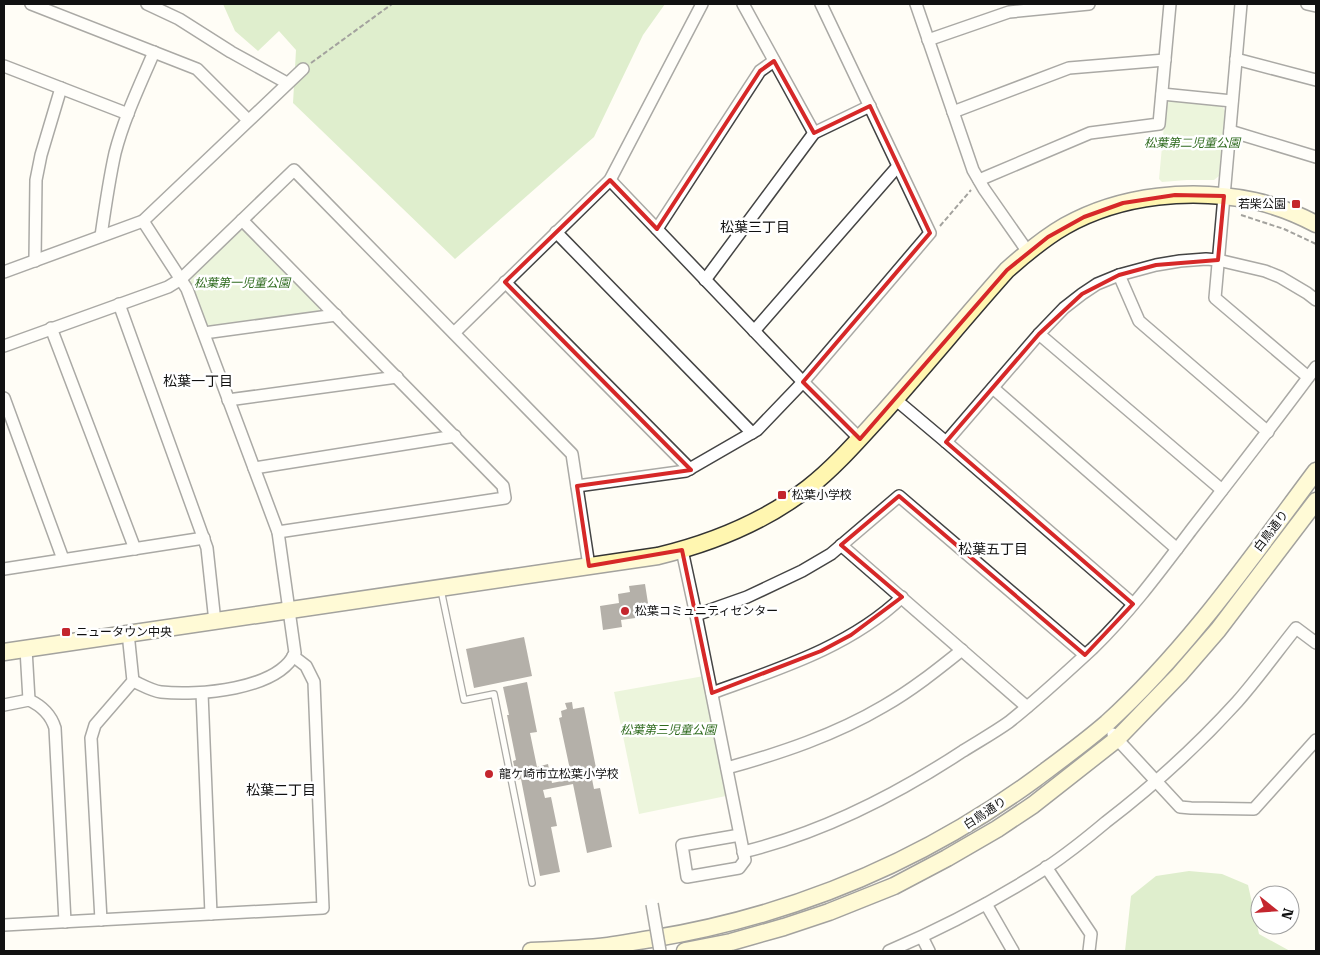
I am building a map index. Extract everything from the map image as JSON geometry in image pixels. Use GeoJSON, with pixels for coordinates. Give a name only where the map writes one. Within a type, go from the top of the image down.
{"type":"FeatureCollection","features":[{"type":"Feature","properties":{"kind":"main road"},"geometry":{"type":"LineString","coordinates":[[4,652],[658,556],[682,550],[744,528],[765,517],[824,476],[860,439],[1007,270],[1028,252],[1065,226],[1123,203],[1155,197],[1198,194],[1256,201],[1281,208],[1316,224]]}},
{"type":"Feature","properties":{"kind":"main road","name":"白鳥通り"},"geometry":{"type":"LineString","coordinates":[[531,951],[609,946],[726,924],[778,910],[826,893],[887,867],[940,841],[988,812],[1062,759],[1106,724],[1166,662],[1204,620],[1316,471]]}},
{"type":"Feature","properties":{"kind":"main road","name":"白鳥通り"},"geometry":{"type":"LineString","coordinates":[[685,951],[731,942],[784,927],[829,912],[894,886],[997,829],[1033,805],[1117,739],[1179,675],[1212,637],[1316,501]]}},
{"type":"Feature","properties":{"kind":"street"},"geometry":{"type":"LineString","coordinates":[[31,4],[197,69],[248,120]]}},
{"type":"Feature","properties":{"kind":"street"},"geometry":{"type":"LineString","coordinates":[[147,4],[179,19],[231,52],[287,83]]}},
{"type":"Feature","properties":{"kind":"street"},"geometry":{"type":"LineString","coordinates":[[454,333],[610,180],[702,4]]}},
{"type":"Feature","properties":{"kind":"street"},"geometry":{"type":"LineString","coordinates":[[743,4],[814,134]]}},
{"type":"Feature","properties":{"kind":"street"},"geometry":{"type":"LineString","coordinates":[[577,486],[686,471],[757,430],[804,382],[930,234],[821,4]]}},
{"type":"Feature","properties":{"kind":"street"},"geometry":{"type":"LineString","coordinates":[[916,4],[973,170],[1028,252]]}},
{"type":"Feature","properties":{"kind":"street"},"geometry":{"type":"LineString","coordinates":[[928,40],[1009,12],[1089,4]]}},
{"type":"Feature","properties":{"kind":"street"},"geometry":{"type":"LineString","coordinates":[[979,180],[1090,133],[1159,124],[1170,4]]}},
{"type":"Feature","properties":{"kind":"street"},"geometry":{"type":"LineString","coordinates":[[1241,4],[1215,298],[1308,377]]}},
{"type":"Feature","properties":{"kind":"street"},"geometry":{"type":"LineString","coordinates":[[1307,4],[1316,6]]}},
{"type":"Feature","properties":{"kind":"street"},"geometry":{"type":"LineString","coordinates":[[101,236],[116,151],[128,114],[154,52]]}},
{"type":"Feature","properties":{"kind":"street"},"geometry":{"type":"LineString","coordinates":[[1236,59],[1316,80]]}},
{"type":"Feature","properties":{"kind":"street"},"geometry":{"type":"LineString","coordinates":[[657,229],[760,71],[774,60]]}},
{"type":"Feature","properties":{"kind":"street"},"geometry":{"type":"LineString","coordinates":[[953,112],[1069,68],[1165,60]]}},
{"type":"Feature","properties":{"kind":"street"},"geometry":{"type":"LineString","coordinates":[[4,66],[128,114]]}},
{"type":"Feature","properties":{"kind":"street"},"geometry":{"type":"LineString","coordinates":[[4,272],[143,221],[304,69]]}},
{"type":"Feature","properties":{"kind":"street"},"geometry":{"type":"LineString","coordinates":[[35,260],[36,180],[41,154],[61,88]]}},
{"type":"Feature","properties":{"kind":"street"},"geometry":{"type":"LineString","coordinates":[[1162,94],[1232,101]]}},
{"type":"Feature","properties":{"kind":"street"},"geometry":{"type":"LineString","coordinates":[[706,280],[814,134],[870,106]]}},
{"type":"Feature","properties":{"kind":"street"},"geometry":{"type":"LineString","coordinates":[[1230,131],[1316,157]]}},
{"type":"Feature","properties":{"kind":"street"},"geometry":{"type":"LineString","coordinates":[[754,331],[898,166]]}},
{"type":"Feature","properties":{"kind":"street"},"geometry":{"type":"LineString","coordinates":[[4,346],[168,286],[181,279],[294,170],[572,454],[589,566]]}},
{"type":"Feature","properties":{"kind":"street"},"geometry":{"type":"LineString","coordinates":[[610,180],[860,439]]}},
{"type":"Feature","properties":{"kind":"street"},"geometry":{"type":"LineString","coordinates":[[242,220],[503,486],[505,498],[278,532]]}},
{"type":"Feature","properties":{"kind":"street"},"geometry":{"type":"LineString","coordinates":[[133,681],[159,692],[202,693],[238,688],[263,680],[287,664],[295,652],[278,532],[187,289],[143,221]]}},
{"type":"Feature","properties":{"kind":"street"},"geometry":{"type":"LineString","coordinates":[[556,232],[752,433]]}},
{"type":"Feature","properties":{"kind":"street"},"geometry":{"type":"LineString","coordinates":[[946,442],[1039,334],[1064,308],[1097,284],[1119,275],[1180,261],[1218,260],[1264,271],[1280,277],[1316,300]]}},
{"type":"Feature","properties":{"kind":"street"},"geometry":{"type":"LineString","coordinates":[[1119,275],[1139,322],[1268,432]]}},
{"type":"Feature","properties":{"kind":"street"},"geometry":{"type":"LineString","coordinates":[[505,282],[690,469]]}},
{"type":"Feature","properties":{"kind":"street"},"geometry":{"type":"LineString","coordinates":[[119,304],[204,538],[207,548],[215,622]]}},
{"type":"Feature","properties":{"kind":"street"},"geometry":{"type":"LineString","coordinates":[[204,333],[336,315]]}},
{"type":"Feature","properties":{"kind":"street"},"geometry":{"type":"LineString","coordinates":[[51,328],[135,549]]}},
{"type":"Feature","properties":{"kind":"street"},"geometry":{"type":"LineString","coordinates":[[1039,334],[1222,490]]}},
{"type":"Feature","properties":{"kind":"street"},"geometry":{"type":"LineString","coordinates":[[743,852],[767,846],[826,825],[896,791],[940,766],[1008,722],[1027,707],[1094,647],[1133,604],[1268,432],[1316,366]]}},
{"type":"Feature","properties":{"kind":"street"},"geometry":{"type":"LineString","coordinates":[[228,400],[397,377]]}},
{"type":"Feature","properties":{"kind":"street"},"geometry":{"type":"LineString","coordinates":[[993,388],[1177,549]]}},
{"type":"Feature","properties":{"kind":"street"},"geometry":{"type":"LineString","coordinates":[[4,398],[64,560]]}},
{"type":"Feature","properties":{"kind":"street"},"geometry":{"type":"LineString","coordinates":[[895,399],[1133,604]]}},
{"type":"Feature","properties":{"kind":"street"},"geometry":{"type":"LineString","coordinates":[[254,468],[455,436]]}},
{"type":"Feature","properties":{"kind":"street"},"geometry":{"type":"LineString","coordinates":[[696,615],[747,597],[802,571],[831,554],[899,496],[1085,655]]}},
{"type":"Feature","properties":{"kind":"street"},"geometry":{"type":"LineString","coordinates":[[4,568],[204,538]]}},
{"type":"Feature","properties":{"kind":"street"},"geometry":{"type":"LineString","coordinates":[[841,545],[1027,707]]}},
{"type":"Feature","properties":{"kind":"street"},"geometry":{"type":"LineString","coordinates":[[682,550],[712,693],[745,860],[739,868],[687,877],[682,845],[740,835]]}},
{"type":"Feature","properties":{"kind":"street"},"geometry":{"type":"LineString","coordinates":[[712,693],[821,651],[859,630],[889,610],[902,597]]}},
{"type":"Feature","properties":{"kind":"street"},"geometry":{"type":"LineString","coordinates":[[889,951],[922,937],[986,904],[1046,867],[1086,839],[1156,781],[1204,736],[1237,701],[1296,628],[1316,644]]}},
{"type":"Feature","properties":{"kind":"street"},"geometry":{"type":"LineString","coordinates":[[101,920],[91,738],[95,725],[133,681],[128,633]]}},
{"type":"Feature","properties":{"kind":"street"},"geometry":{"type":"LineString","coordinates":[[26,649],[29,700]]}},
{"type":"Feature","properties":{"kind":"street"},"geometry":{"type":"LineString","coordinates":[[727,768],[772,756],[844,727],[884,706],[940,668],[962,650]]}},
{"type":"Feature","properties":{"kind":"street"},"geometry":{"type":"LineString","coordinates":[[4,926],[323,908],[314,682],[306,666],[293,656]]}},
{"type":"Feature","properties":{"kind":"street"},"geometry":{"type":"LineString","coordinates":[[202,693],[211,914]]}},
{"type":"Feature","properties":{"kind":"street"},"geometry":{"type":"LineString","coordinates":[[4,705],[29,700],[46,712],[55,728],[66,922]]}},
{"type":"Feature","properties":{"kind":"street"},"geometry":{"type":"LineString","coordinates":[[1106,724],[1117,739],[1180,807],[1191,808],[1254,809],[1316,740]]}},
{"type":"Feature","properties":{"kind":"street"},"geometry":{"type":"LineString","coordinates":[[1046,867],[1091,934],[1089,951]]}},
{"type":"Feature","properties":{"kind":"street"},"geometry":{"type":"LineString","coordinates":[[652,904],[660,951]]}},
{"type":"Feature","properties":{"kind":"street"},"geometry":{"type":"LineString","coordinates":[[986,904],[1013,951]]}},
{"type":"Feature","properties":{"kind":"street"},"geometry":{"type":"LineString","coordinates":[[922,937],[929,951]]}},
{"type":"Feature","properties":{"kind":"lane"},"geometry":{"type":"LineString","coordinates":[[441,588],[464,700],[494,694],[532,883]]}},
{"type":"Feature","properties":{"kind":"path"},"geometry":{"type":"LineString","coordinates":[[304,69],[392,4]]}},
{"type":"Feature","properties":{"kind":"path"},"geometry":{"type":"LineString","coordinates":[[930,234],[934,232],[979,180]]}},
{"type":"Feature","properties":{"kind":"path"},"geometry":{"type":"LineString","coordinates":[[1241,215],[1284,229],[1316,244]]}},
{"type":"Feature","properties":{"kind":"highlighted area"},"geometry":{"type":"Polygon","coordinates":[[[774,61],[814,133],[870,106],[930,233],[803,382],[860,439],[1007,270],[1048,237],[1084,217],[1123,203],[1175,195],[1224,196],[1218,260],[1156,265],[1119,275],[1082,294],[1039,334],[946,442],[1133,604],[1085,655],[899,496],[841,545],[902,597],[851,635],[821,651],[712,693],[682,550],[589,566],[577,486],[691,470],[505,282],[610,180],[657,229],[760,71],[774,61]]]}},
{"type":"Feature","properties":{"kind":"green space"},"geometry":{"type":"Polygon","coordinates":[[[223,4],[665,4],[643,35],[594,137],[455,259],[293,103],[296,50],[279,31],[258,51],[235,31],[223,4]]]}},
{"type":"Feature","properties":{"kind":"green space","name":"松葉第二児童公園"},"geometry":{"type":"Polygon","coordinates":[[[1172,99],[1221,104],[1225,111],[1219,176],[1214,180],[1162,182],[1159,179],[1166,104],[1172,99]]]}},
{"type":"Feature","properties":{"kind":"green space","name":"松葉第一児童公園"},"geometry":{"type":"Polygon","coordinates":[[[240,230],[245,231],[320,307],[318,313],[214,327],[207,325],[190,282],[192,277],[240,230]]]}},
{"type":"Feature","properties":{"kind":"green space","name":"松葉第三児童公園"},"geometry":{"type":"Polygon","coordinates":[[[704,676],[726,796],[639,814],[614,692],[704,676]]]}},
{"type":"Feature","properties":{"kind":"green space"},"geometry":{"type":"Polygon","coordinates":[[[1189,871],[1222,874],[1248,885],[1250,894],[1250,935],[1261,935],[1290,951],[1125,951],[1131,896],[1156,876],[1189,871]]]}},
{"type":"Feature","properties":{"kind":"building","name":"松葉コミュニティセンター"},"geometry":{"type":"Polygon","coordinates":[[[645,584],[650,616],[621,620],[622,627],[603,630],[600,606],[619,603],[618,594],[630,592],[629,586],[645,584]]]}},
{"type":"Feature","properties":{"kind":"building"},"geometry":{"type":"Polygon","coordinates":[[[524,637],[532,676],[474,688],[466,649],[524,637]]]}},
{"type":"Feature","properties":{"kind":"building"},"geometry":{"type":"Polygon","coordinates":[[[527,682],[537,732],[530,733],[537,767],[548,764],[552,783],[572,779],[559,718],[562,717],[561,711],[567,709],[565,703],[572,702],[573,709],[584,707],[597,773],[591,774],[594,789],[600,788],[612,847],[587,853],[573,784],[543,790],[545,798],[551,797],[557,826],[551,827],[560,872],[540,876],[521,779],[517,780],[513,761],[516,760],[503,687],[527,682]]]}},
{"type":"Feature","properties":{"kind":"place","name":"若柴公園"},"geometry":{"type":"Point","coordinates":[1296,204]}},
{"type":"Feature","properties":{"kind":"place","name":"松葉小学校"},"geometry":{"type":"Point","coordinates":[782,495]}},
{"type":"Feature","properties":{"kind":"place","name":"松葉コミュニティセンター"},"geometry":{"type":"Point","coordinates":[625,611]}},
{"type":"Feature","properties":{"kind":"place","name":"ニュータウン中央"},"geometry":{"type":"Point","coordinates":[66,632]}},
{"type":"Feature","properties":{"kind":"place","name":"龍ケ崎市立松葉小学校"},"geometry":{"type":"Point","coordinates":[489,774]}},
{"type":"Feature","properties":{"kind":"district","name":"松葉三丁目"},"geometry":{"type":"Point","coordinates":[755,227]}},
{"type":"Feature","properties":{"kind":"district","name":"松葉一丁目"},"geometry":{"type":"Point","coordinates":[198,381]}},
{"type":"Feature","properties":{"kind":"district","name":"松葉五丁目"},"geometry":{"type":"Point","coordinates":[993,549]}},
{"type":"Feature","properties":{"kind":"district","name":"松葉二丁目"},"geometry":{"type":"Point","coordinates":[281,790]}}]}
